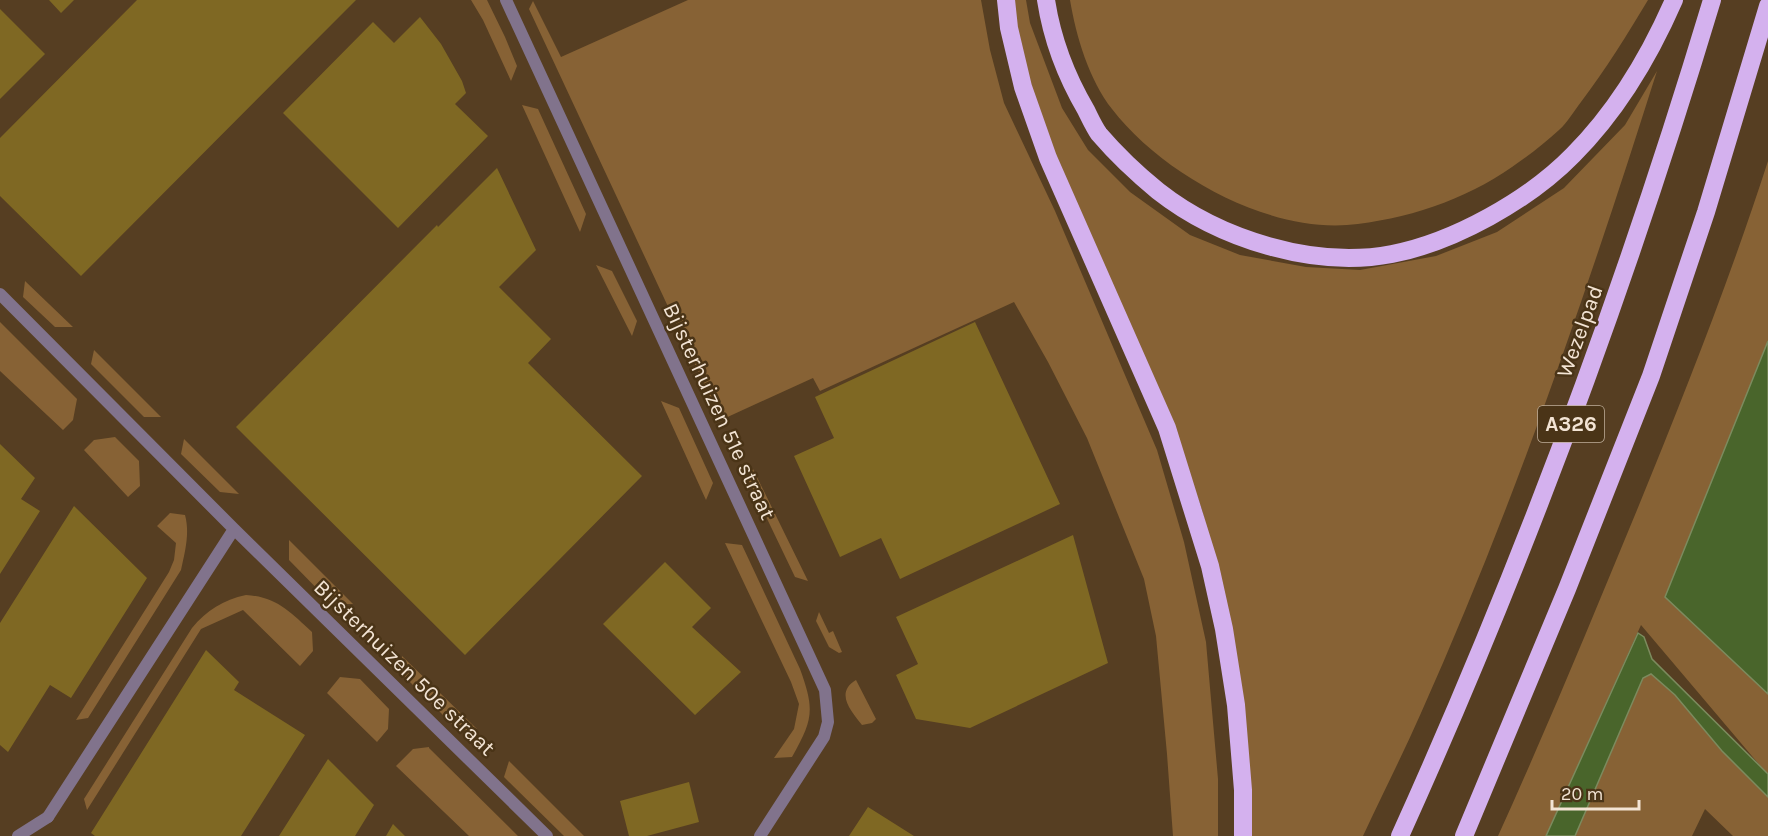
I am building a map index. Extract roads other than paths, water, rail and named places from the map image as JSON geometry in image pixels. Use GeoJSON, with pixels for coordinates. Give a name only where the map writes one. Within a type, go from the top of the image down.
{"type":"FeatureCollection","features":[{"type":"Feature","properties":{"kind":"highway"},"geometry":{"type":"LineString","coordinates":[[1006,0],[1009,28],[1023,87],[1048,158],[1167,428],[1210,566],[1224,629],[1236,705],[1244,836]]}},
{"type":"Feature","properties":{"kind":"highway"},"geometry":{"type":"LineString","coordinates":[[1046,0],[1055,40],[1071,85],[1098,132],[1133,170],[1168,199],[1206,223],[1248,241],[1340,258],[1392,254],[1440,239],[1492,217],[1540,185],[1574,155],[1619,98],[1645,58],[1674,0]]}},
{"type":"Feature","properties":{"kind":"highway","name":"Wezelpad"},"geometry":{"type":"LineString","coordinates":[[1400,836],[1479,657],[1588,379],[1636,240],[1712,0]]}},
{"type":"Feature","properties":{"kind":"highway","name":"A326"},"geometry":{"type":"LineString","coordinates":[[1464,836],[1568,589],[1651,376],[1706,212],[1768,6]]}},
{"type":"Feature","properties":{"kind":"street","name":"Bijsterhuizen 51e straat"},"geometry":{"type":"LineString","coordinates":[[506,0],[825,690],[828,722],[824,737],[760,836]]}},
{"type":"Feature","properties":{"kind":"street","name":"Bijsterhuizen 50e straat"},"geometry":{"type":"LineString","coordinates":[[0,294],[234,529],[547,836]]}},
{"type":"Feature","properties":{"kind":"street"},"geometry":{"type":"LineString","coordinates":[[18,836],[48,817],[234,529]]}}]}
